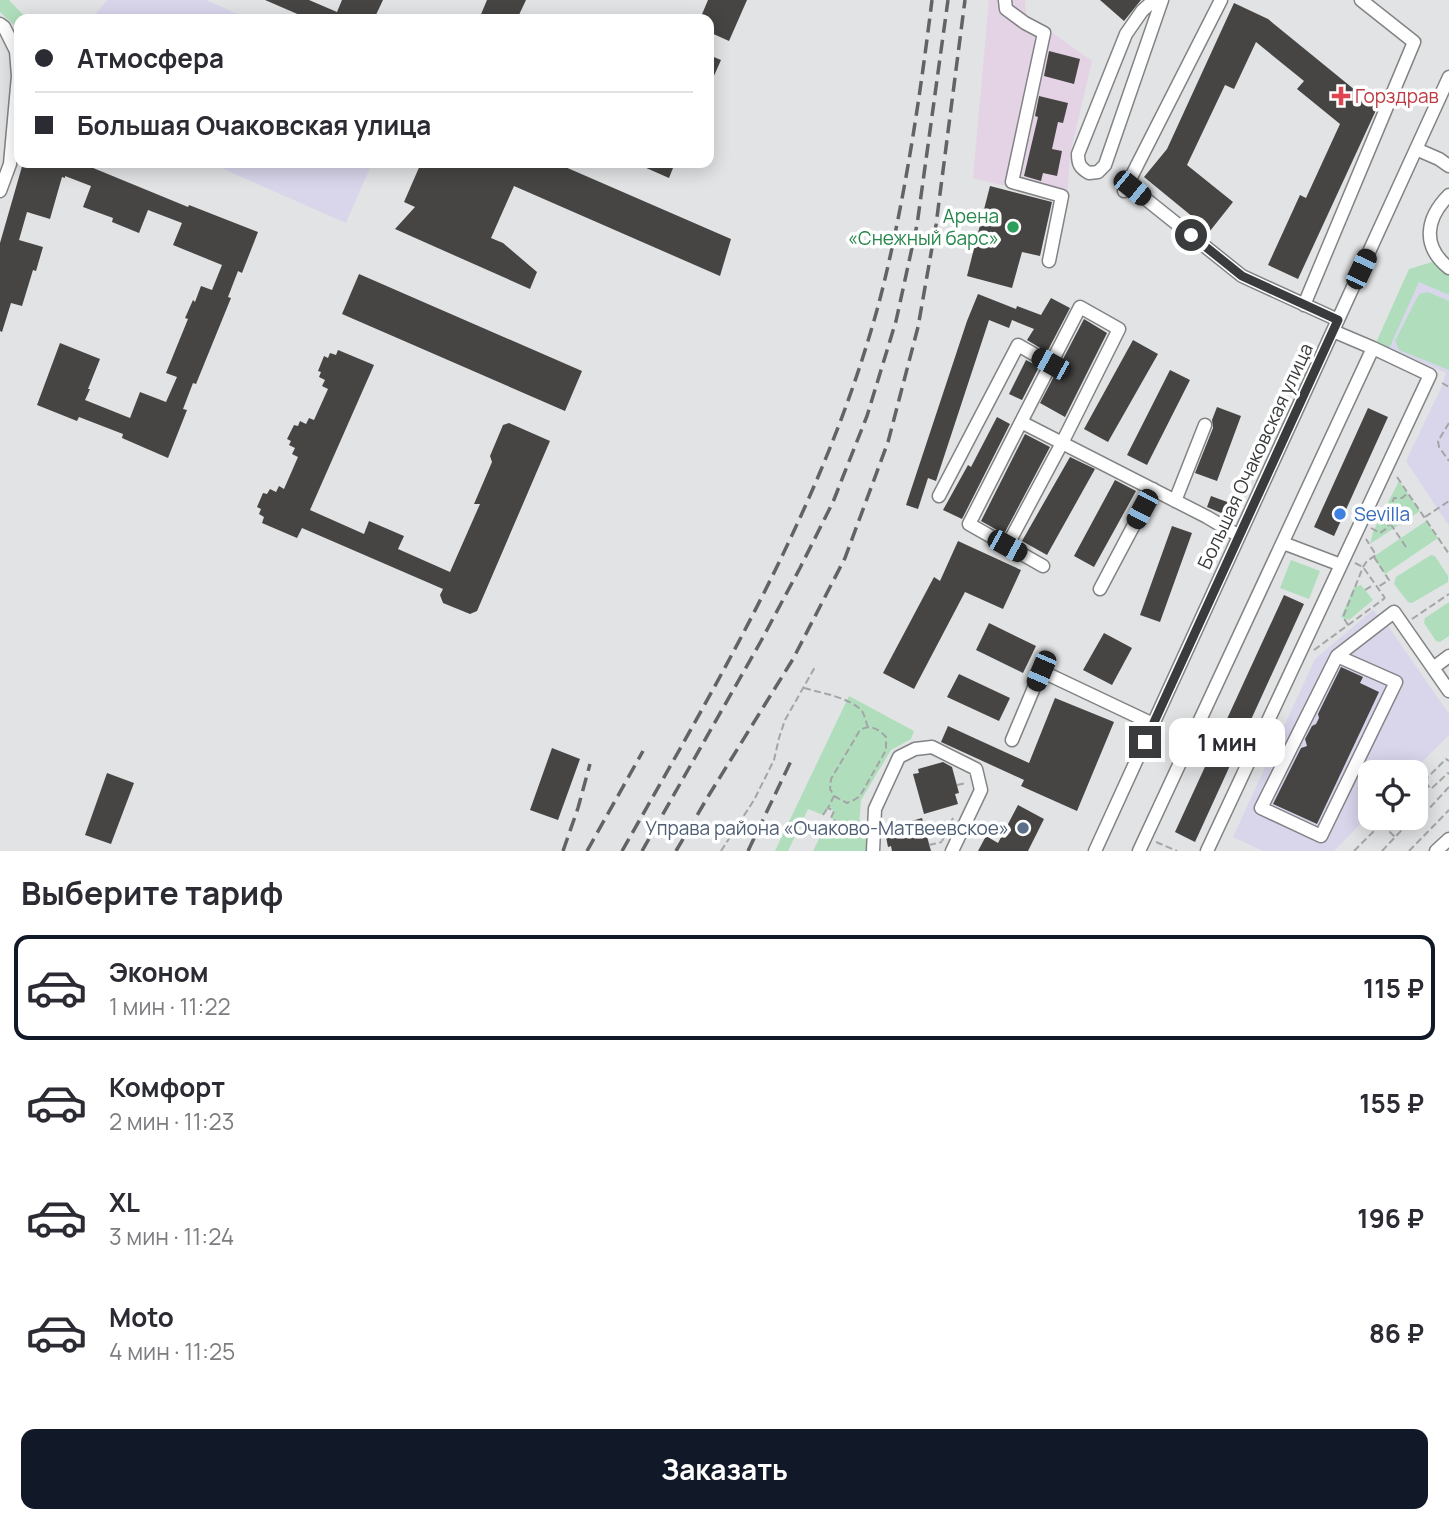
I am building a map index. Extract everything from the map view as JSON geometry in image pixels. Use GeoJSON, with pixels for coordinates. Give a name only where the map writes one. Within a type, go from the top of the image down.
{"type":"FeatureCollection","features":[{"type":"Feature","properties":{"kind":"street"},"geometry":{"type":"LineString","coordinates":[[1005,0],[1006,9],[1044,33],[1012,182],[1062,196],[1049,261]]}},
{"type":"Feature","properties":{"kind":"street"},"geometry":{"type":"LineString","coordinates":[[1154,0],[1142,11],[1126,34],[1078,153],[1078,164],[1089,173],[1098,172],[1105,165],[1162,0]]}},
{"type":"Feature","properties":{"kind":"street"},"geometry":{"type":"LineString","coordinates":[[1207,851],[1430,374],[1373,348],[1304,305],[1237,273],[1128,190],[1221,0]]}},
{"type":"Feature","properties":{"kind":"street"},"geometry":{"type":"LineString","coordinates":[[1304,305],[1414,42],[1361,0]]}},
{"type":"Feature","properties":{"kind":"street"},"geometry":{"type":"LineString","coordinates":[[0,24],[14,47]]}},
{"type":"Feature","properties":{"kind":"street","name":"Большая Очаковская улица"},"geometry":{"type":"LineString","coordinates":[[1095,851],[1449,77]]}},
{"type":"Feature","properties":{"kind":"street"},"geometry":{"type":"LineString","coordinates":[[0,191],[10,164],[14,120]]}},
{"type":"Feature","properties":{"kind":"street"},"geometry":{"type":"LineString","coordinates":[[1416,149],[1449,166]]}},
{"type":"Feature","properties":{"kind":"street"},"geometry":{"type":"LineString","coordinates":[[1449,195],[1434,214],[1429,238],[1438,260],[1449,268]]}},
{"type":"Feature","properties":{"kind":"street"},"geometry":{"type":"LineString","coordinates":[[1007,546],[1119,329],[1080,307],[969,524],[1007,546],[1043,566]]}},
{"type":"Feature","properties":{"kind":"street"},"geometry":{"type":"LineString","coordinates":[[939,496],[1018,345],[1051,364]]}},
{"type":"Feature","properties":{"kind":"street"},"geometry":{"type":"LineString","coordinates":[[1139,851],[1373,348]]}},
{"type":"Feature","properties":{"kind":"street"},"geometry":{"type":"LineString","coordinates":[[1021,422],[1239,536]]}},
{"type":"Feature","properties":{"kind":"street"},"geometry":{"type":"LineString","coordinates":[[1175,501],[1205,425]]}},
{"type":"Feature","properties":{"kind":"street"},"geometry":{"type":"LineString","coordinates":[[1100,589],[1153,489]]}},
{"type":"Feature","properties":{"kind":"street"},"geometry":{"type":"LineString","coordinates":[[1283,543],[1343,561]]}},
{"type":"Feature","properties":{"kind":"street"},"geometry":{"type":"LineString","coordinates":[[1338,656],[1395,682],[1321,836],[1261,808],[1338,656],[1394,612],[1449,691]]}},
{"type":"Feature","properties":{"kind":"street"},"geometry":{"type":"LineString","coordinates":[[1433,668],[1449,656]]}},
{"type":"Feature","properties":{"kind":"street"},"geometry":{"type":"LineString","coordinates":[[1012,740],[1041,671],[1153,724]]}},
{"type":"Feature","properties":{"kind":"street"},"geometry":{"type":"LineString","coordinates":[[874,846],[875,809],[899,757],[915,749],[932,747],[976,769],[981,790],[947,850]]}},
{"type":"Feature","properties":{"kind":"street"},"geometry":{"type":"LineString","coordinates":[[1436,851],[1449,839]]}},
{"type":"Feature","properties":{"kind":"path"},"geometry":{"type":"LineString","coordinates":[[1437,381],[1449,387]]}},
{"type":"Feature","properties":{"kind":"path"},"geometry":{"type":"LineString","coordinates":[[1449,423],[1438,441],[1449,461]]}},
{"type":"Feature","properties":{"kind":"path"},"geometry":{"type":"LineString","coordinates":[[1395,473],[1449,554]]}},
{"type":"Feature","properties":{"kind":"path"},"geometry":{"type":"LineString","coordinates":[[1406,547],[1386,517],[1394,498],[1402,498],[1408,493]]}},
{"type":"Feature","properties":{"kind":"path"},"geometry":{"type":"LineString","coordinates":[[1424,518],[1449,501]]}},
{"type":"Feature","properties":{"kind":"path"},"geometry":{"type":"LineString","coordinates":[[1370,527],[1380,533],[1390,523]]}},
{"type":"Feature","properties":{"kind":"path"},"geometry":{"type":"LineString","coordinates":[[1348,625],[1343,617],[1363,567],[1376,555],[1365,538]]}},
{"type":"Feature","properties":{"kind":"path"},"geometry":{"type":"LineString","coordinates":[[1366,590],[1389,580],[1373,557]]}},
{"type":"Feature","properties":{"kind":"path"},"geometry":{"type":"LineString","coordinates":[[1343,561],[1363,567],[1394,612]]}},
{"type":"Feature","properties":{"kind":"path"},"geometry":{"type":"LineString","coordinates":[[1404,624],[1449,594]]}},
{"type":"Feature","properties":{"kind":"path"},"geometry":{"type":"LineString","coordinates":[[1308,655],[1385,598]]}},
{"type":"Feature","properties":{"kind":"path"},"geometry":{"type":"LineString","coordinates":[[721,851],[754,800],[774,760],[785,720],[815,667]]}},
{"type":"Feature","properties":{"kind":"path"},"geometry":{"type":"LineString","coordinates":[[803,688],[833,694],[860,709],[868,727]]}},
{"type":"Feature","properties":{"kind":"path"},"geometry":{"type":"LineString","coordinates":[[868,727],[881,730],[886,737],[886,750],[860,796],[847,803],[834,796],[830,789],[831,779],[860,730],[868,727]]}},
{"type":"Feature","properties":{"kind":"path"},"geometry":{"type":"LineString","coordinates":[[1428,777],[1446,759],[1449,761]]}},
{"type":"Feature","properties":{"kind":"path"},"geometry":{"type":"LineString","coordinates":[[1428,786],[1431,789],[1449,774]]}},
{"type":"Feature","properties":{"kind":"path"},"geometry":{"type":"LineString","coordinates":[[957,785],[970,782],[969,779]]}},
{"type":"Feature","properties":{"kind":"path"},"geometry":{"type":"LineString","coordinates":[[1428,810],[1449,787]]}},
{"type":"Feature","properties":{"kind":"path"},"geometry":{"type":"LineString","coordinates":[[823,816],[834,796]]}},
{"type":"Feature","properties":{"kind":"path"},"geometry":{"type":"LineString","coordinates":[[828,808],[834,811],[831,818],[874,846]]}},
{"type":"Feature","properties":{"kind":"path"},"geometry":{"type":"LineString","coordinates":[[1409,851],[1449,810]]}},
{"type":"Feature","properties":{"kind":"path"},"geometry":{"type":"LineString","coordinates":[[942,842],[957,815]]}},
{"type":"Feature","properties":{"kind":"path"},"geometry":{"type":"LineString","coordinates":[[1354,851],[1375,830]]}},
{"type":"Feature","properties":{"kind":"path"},"geometry":{"type":"LineString","coordinates":[[1389,830],[1395,836]]}},
{"type":"Feature","properties":{"kind":"path"},"geometry":{"type":"LineString","coordinates":[[1382,851],[1401,830]]}},
{"type":"Feature","properties":{"kind":"path"},"geometry":{"type":"LineString","coordinates":[[1146,838],[1177,851]]}},
{"type":"Feature","properties":{"kind":"path"},"geometry":{"type":"LineString","coordinates":[[929,845],[942,842]]}},
{"type":"Feature","properties":{"kind":"path"},"geometry":{"type":"LineString","coordinates":[[942,842],[947,850]]}},
{"type":"Feature","properties":{"kind":"shaded area"},"geometry":{"type":"Polygon","coordinates":[[[107,0],[206,0],[238,14],[96,14],[107,0]]]}},
{"type":"Feature","properties":{"kind":"shaded area"},"geometry":{"type":"Polygon","coordinates":[[[989,0],[1025,0],[1026,14],[1092,61],[1070,154],[1067,201],[973,178],[989,0]]]}},
{"type":"Feature","properties":{"kind":"shaded area"},"geometry":{"type":"Polygon","coordinates":[[[221,168],[370,168],[346,223],[221,168]]]}},
{"type":"Feature","properties":{"kind":"shaded area"},"geometry":{"type":"Polygon","coordinates":[[[1419,281],[1449,295],[1449,526],[1406,461],[1446,373],[1389,348],[1419,281]]]}},
{"type":"Feature","properties":{"kind":"shaded area"},"geometry":{"type":"Polygon","coordinates":[[[1373,610],[1388,626],[1449,714],[1449,735],[1424,760],[1358,760],[1358,826],[1334,851],[1263,851],[1233,837],[1315,659],[1373,610]]]}},
{"type":"Feature","properties":{"kind":"green space"},"geometry":{"type":"Polygon","coordinates":[[[0,0],[9,0],[22,14],[14,14],[14,25],[0,12],[0,0]]]}},
{"type":"Feature","properties":{"kind":"green space"},"geometry":{"type":"Polygon","coordinates":[[[1439,260],[1449,268],[1449,295],[1419,282],[1388,351],[1375,345],[1409,269],[1439,260]]]}},
{"type":"Feature","properties":{"kind":"green space"},"geometry":{"type":"Polygon","coordinates":[[[1428,292],[1449,301],[1449,370],[1399,350],[1395,341],[1419,294],[1428,292]]]}},
{"type":"Feature","properties":{"kind":"green space"},"geometry":{"type":"Polygon","coordinates":[[[1399,481],[1420,511],[1370,544],[1373,532],[1399,481]]]}},
{"type":"Feature","properties":{"kind":"green space"},"geometry":{"type":"Polygon","coordinates":[[[1426,521],[1438,538],[1385,574],[1373,557],[1426,521]]]}},
{"type":"Feature","properties":{"kind":"green space"},"geometry":{"type":"Polygon","coordinates":[[[1431,555],[1435,556],[1448,576],[1448,582],[1412,603],[1408,602],[1394,584],[1396,577],[1431,555]]]}},
{"type":"Feature","properties":{"kind":"green space"},"geometry":{"type":"Polygon","coordinates":[[[1291,560],[1320,571],[1309,599],[1280,588],[1291,560]]]}},
{"type":"Feature","properties":{"kind":"green space"},"geometry":{"type":"Polygon","coordinates":[[[1361,585],[1373,600],[1349,620],[1341,617],[1354,587],[1361,585]]]}},
{"type":"Feature","properties":{"kind":"green space"},"geometry":{"type":"Polygon","coordinates":[[[1449,602],[1449,636],[1440,642],[1436,641],[1424,623],[1425,618],[1449,602]]]}},
{"type":"Feature","properties":{"kind":"green space"},"geometry":{"type":"Polygon","coordinates":[[[849,696],[914,731],[911,739],[891,750],[861,800],[859,826],[868,827],[867,851],[813,851],[824,829],[835,835],[842,825],[831,818],[834,811],[828,808],[823,815],[808,809],[788,851],[775,851],[849,696]]]}},
{"type":"Feature","properties":{"kind":"building"},"geometry":{"type":"Polygon","coordinates":[[[265,0],[309,0],[337,12],[342,0],[383,0],[376,14],[297,14],[265,0]]]}},
{"type":"Feature","properties":{"kind":"building"},"geometry":{"type":"Polygon","coordinates":[[[487,0],[526,0],[519,14],[481,14],[487,0]]]}},
{"type":"Feature","properties":{"kind":"building"},"geometry":{"type":"Polygon","coordinates":[[[708,0],[747,0],[729,41],[714,34],[714,14],[702,14],[708,0]]]}},
{"type":"Feature","properties":{"kind":"building"},"geometry":{"type":"Polygon","coordinates":[[[1100,0],[1141,0],[1124,21],[1100,0]]]}},
{"type":"Feature","properties":{"kind":"building"},"geometry":{"type":"Polygon","coordinates":[[[1234,3],[1268,19],[1377,108],[1298,279],[1268,265],[1300,195],[1306,198],[1340,124],[1297,89],[1304,81],[1256,42],[1234,89],[1225,85],[1187,165],[1233,202],[1210,231],[1144,177],[1167,149],[1234,3]]]}},
{"type":"Feature","properties":{"kind":"building"},"geometry":{"type":"Polygon","coordinates":[[[1049,51],[1080,59],[1074,84],[1044,76],[1049,51]]]}},
{"type":"Feature","properties":{"kind":"building"},"geometry":{"type":"Polygon","coordinates":[[[714,57],[721,60],[714,76],[714,57]]]}},
{"type":"Feature","properties":{"kind":"building"},"geometry":{"type":"Polygon","coordinates":[[[1039,96],[1068,103],[1063,123],[1058,122],[1052,149],[1062,151],[1057,176],[1043,173],[1041,181],[1024,176],[1038,117],[1035,116],[1039,96]]]}},
{"type":"Feature","properties":{"kind":"building"},"geometry":{"type":"Polygon","coordinates":[[[22,168],[93,168],[258,232],[242,273],[238,271],[228,297],[231,298],[196,384],[193,383],[183,409],[187,410],[168,458],[122,438],[123,434],[79,417],[77,421],[37,405],[60,343],[100,359],[85,400],[130,418],[140,392],[166,402],[177,377],[166,373],[188,319],[185,318],[201,286],[212,290],[222,265],[173,245],[182,223],[148,210],[139,233],[112,222],[113,218],[83,207],[91,186],[65,176],[62,177],[50,219],[27,212],[19,240],[43,247],[22,306],[11,303],[2,332],[0,243],[22,168]]]}},
{"type":"Feature","properties":{"kind":"building"},"geometry":{"type":"Polygon","coordinates":[[[419,168],[568,168],[731,239],[720,276],[514,186],[491,238],[503,243],[537,272],[530,289],[395,229],[415,207],[404,202],[419,168]]]}},
{"type":"Feature","properties":{"kind":"building"},"geometry":{"type":"Polygon","coordinates":[[[646,168],[673,168],[669,178],[646,168]]]}},
{"type":"Feature","properties":{"kind":"building","name":"Арена «Снежный барс»"},"geometry":{"type":"Polygon","coordinates":[[[990,186],[1052,202],[1040,256],[1022,252],[1012,288],[967,276],[990,186]]]}},
{"type":"Feature","properties":{"kind":"building"},"geometry":{"type":"Polygon","coordinates":[[[359,274],[582,371],[565,411],[342,314],[359,274]]]}},
{"type":"Feature","properties":{"kind":"building"},"geometry":{"type":"Polygon","coordinates":[[[978,294],[1016,309],[1017,306],[1041,315],[1051,298],[1070,308],[1047,352],[1027,340],[1034,329],[1012,320],[1009,328],[989,320],[936,481],[928,478],[918,509],[906,505],[978,294]]]}},
{"type":"Feature","properties":{"kind":"building"},"geometry":{"type":"Polygon","coordinates":[[[1084,319],[1107,333],[1065,417],[1040,403],[1084,319]]]}},
{"type":"Feature","properties":{"kind":"building"},"geometry":{"type":"Polygon","coordinates":[[[1133,340],[1158,354],[1108,442],[1084,429],[1133,340]]]}},
{"type":"Feature","properties":{"kind":"building"},"geometry":{"type":"Polygon","coordinates":[[[338,350],[374,365],[310,510],[364,534],[369,521],[404,536],[398,549],[450,572],[480,504],[474,504],[492,462],[490,456],[503,425],[509,423],[550,441],[477,611],[470,614],[443,603],[440,595],[443,589],[302,528],[297,538],[262,523],[264,517],[259,514],[261,509],[257,507],[263,493],[267,494],[270,489],[276,492],[279,486],[284,489],[298,457],[292,454],[295,448],[289,445],[291,441],[287,439],[294,425],[298,426],[300,421],[306,424],[309,418],[314,420],[328,389],[322,386],[325,380],[319,377],[321,372],[318,371],[324,356],[328,358],[330,353],[336,355],[338,350]]]}},
{"type":"Feature","properties":{"kind":"building"},"geometry":{"type":"Polygon","coordinates":[[[1026,360],[1039,367],[1022,400],[1009,394],[1026,360]]]}},
{"type":"Feature","properties":{"kind":"building"},"geometry":{"type":"Polygon","coordinates":[[[1170,370],[1190,380],[1147,465],[1127,455],[1170,370]]]}},
{"type":"Feature","properties":{"kind":"building"},"geometry":{"type":"Polygon","coordinates":[[[1217,407],[1241,416],[1217,481],[1195,473],[1213,428],[1212,420],[1217,407]]]}},
{"type":"Feature","properties":{"kind":"building"},"geometry":{"type":"Polygon","coordinates":[[[1368,408],[1388,417],[1334,536],[1314,527],[1368,408]]]}},
{"type":"Feature","properties":{"kind":"building"},"geometry":{"type":"Polygon","coordinates":[[[997,417],[1010,424],[962,519],[943,510],[968,465],[971,467],[997,417]]]}},
{"type":"Feature","properties":{"kind":"building"},"geometry":{"type":"Polygon","coordinates":[[[1025,434],[1050,447],[1004,534],[981,521],[1025,434]]]}},
{"type":"Feature","properties":{"kind":"building"},"geometry":{"type":"Polygon","coordinates":[[[1070,457],[1095,469],[1047,555],[1022,541],[1070,457]]]}},
{"type":"Feature","properties":{"kind":"building"},"geometry":{"type":"Polygon","coordinates":[[[1115,480],[1136,491],[1094,567],[1074,556],[1115,480]]]}},
{"type":"Feature","properties":{"kind":"building"},"geometry":{"type":"Polygon","coordinates":[[[1211,496],[1230,503],[1226,515],[1207,507],[1211,496]]]}},
{"type":"Feature","properties":{"kind":"building"},"geometry":{"type":"Polygon","coordinates":[[[1172,526],[1192,533],[1160,622],[1140,615],[1172,526]]]}},
{"type":"Feature","properties":{"kind":"building"},"geometry":{"type":"Polygon","coordinates":[[[958,541],[1021,570],[1003,609],[965,592],[914,689],[883,673],[934,577],[940,581],[958,541]]]}},
{"type":"Feature","properties":{"kind":"building"},"geometry":{"type":"Polygon","coordinates":[[[1284,595],[1304,604],[1195,842],[1175,832],[1284,595]]]}},
{"type":"Feature","properties":{"kind":"building"},"geometry":{"type":"Polygon","coordinates":[[[989,623],[1036,646],[1023,673],[976,650],[989,623]]]}},
{"type":"Feature","properties":{"kind":"building"},"geometry":{"type":"Polygon","coordinates":[[[1104,633],[1132,648],[1112,685],[1083,670],[1104,633]]]}},
{"type":"Feature","properties":{"kind":"building"},"geometry":{"type":"Polygon","coordinates":[[[1341,667],[1363,677],[1360,683],[1379,692],[1317,824],[1273,804],[1301,748],[1307,746],[1305,739],[1319,718],[1318,714],[1341,667]]]}},
{"type":"Feature","properties":{"kind":"building"},"geometry":{"type":"Polygon","coordinates":[[[959,674],[1010,698],[999,721],[947,697],[959,674]]]}},
{"type":"Feature","properties":{"kind":"building"},"geometry":{"type":"Polygon","coordinates":[[[1055,698],[1114,722],[1077,811],[1021,786],[1024,780],[941,742],[948,726],[1029,763],[1055,698]]]}},
{"type":"Feature","properties":{"kind":"building"},"geometry":{"type":"Polygon","coordinates":[[[552,748],[580,759],[558,820],[530,810],[552,748]]]}},
{"type":"Feature","properties":{"kind":"building"},"geometry":{"type":"Polygon","coordinates":[[[943,762],[952,767],[959,793],[955,794],[958,804],[924,814],[913,774],[919,773],[918,769],[943,762]]]}},
{"type":"Feature","properties":{"kind":"building"},"geometry":{"type":"Polygon","coordinates":[[[107,773],[134,783],[111,844],[85,835],[107,773]]]}},
{"type":"Feature","properties":{"kind":"building","name":"Управа района «Очаково-Матвеевское»"},"geometry":{"type":"Polygon","coordinates":[[[1018,805],[1044,819],[1028,851],[978,851],[986,836],[998,843],[1018,805]]]}},
{"type":"Feature","properties":{"kind":"building"},"geometry":{"type":"Polygon","coordinates":[[[922,818],[931,851],[892,851],[891,846],[888,847],[885,832],[891,830],[890,827],[922,818]]]}},
{"type":"Feature","properties":{"kind":"railway"},"geometry":{"type":"LineString","coordinates":[[622,851],[765,592],[797,525],[853,388],[877,311],[895,233],[932,0]]}},
{"type":"Feature","properties":{"kind":"railway"},"geometry":{"type":"LineString","coordinates":[[642,851],[800,568],[833,502],[867,416],[896,321],[917,225],[948,0]]}},
{"type":"Feature","properties":{"kind":"railway"},"geometry":{"type":"LineString","coordinates":[[676,851],[793,659],[845,558],[888,442],[918,327],[936,225],[965,0]]}},
{"type":"Feature","properties":{"kind":"railway"},"geometry":{"type":"LineString","coordinates":[[587,851],[643,751]]}},
{"type":"Feature","properties":{"kind":"railway"},"geometry":{"type":"LineString","coordinates":[[748,851],[791,761]]}},
{"type":"Feature","properties":{"kind":"railway"},"geometry":{"type":"LineString","coordinates":[[563,851],[590,764]]}},
{"type":"Feature","properties":{"kind":"place","name":"Горздрав"},"geometry":{"type":"Point","coordinates":[1341,96]}},
{"type":"Feature","properties":{"kind":"place","name":"Арена «Снежный барс»"},"geometry":{"type":"Point","coordinates":[1013,227]}},
{"type":"Feature","properties":{"kind":"place","name":"Sevilla"},"geometry":{"type":"Point","coordinates":[1340,514]}},
{"type":"Feature","properties":{"kind":"place","name":"Управа района «Очаково-Матвеевское»"},"geometry":{"type":"Point","coordinates":[1023,828]}},
{"type":"Feature","properties":{"kind":"route"},"geometry":{"type":"LineString","coordinates":[[1145,742],[1338,320],[1242,276],[1191,235]]}}]}
